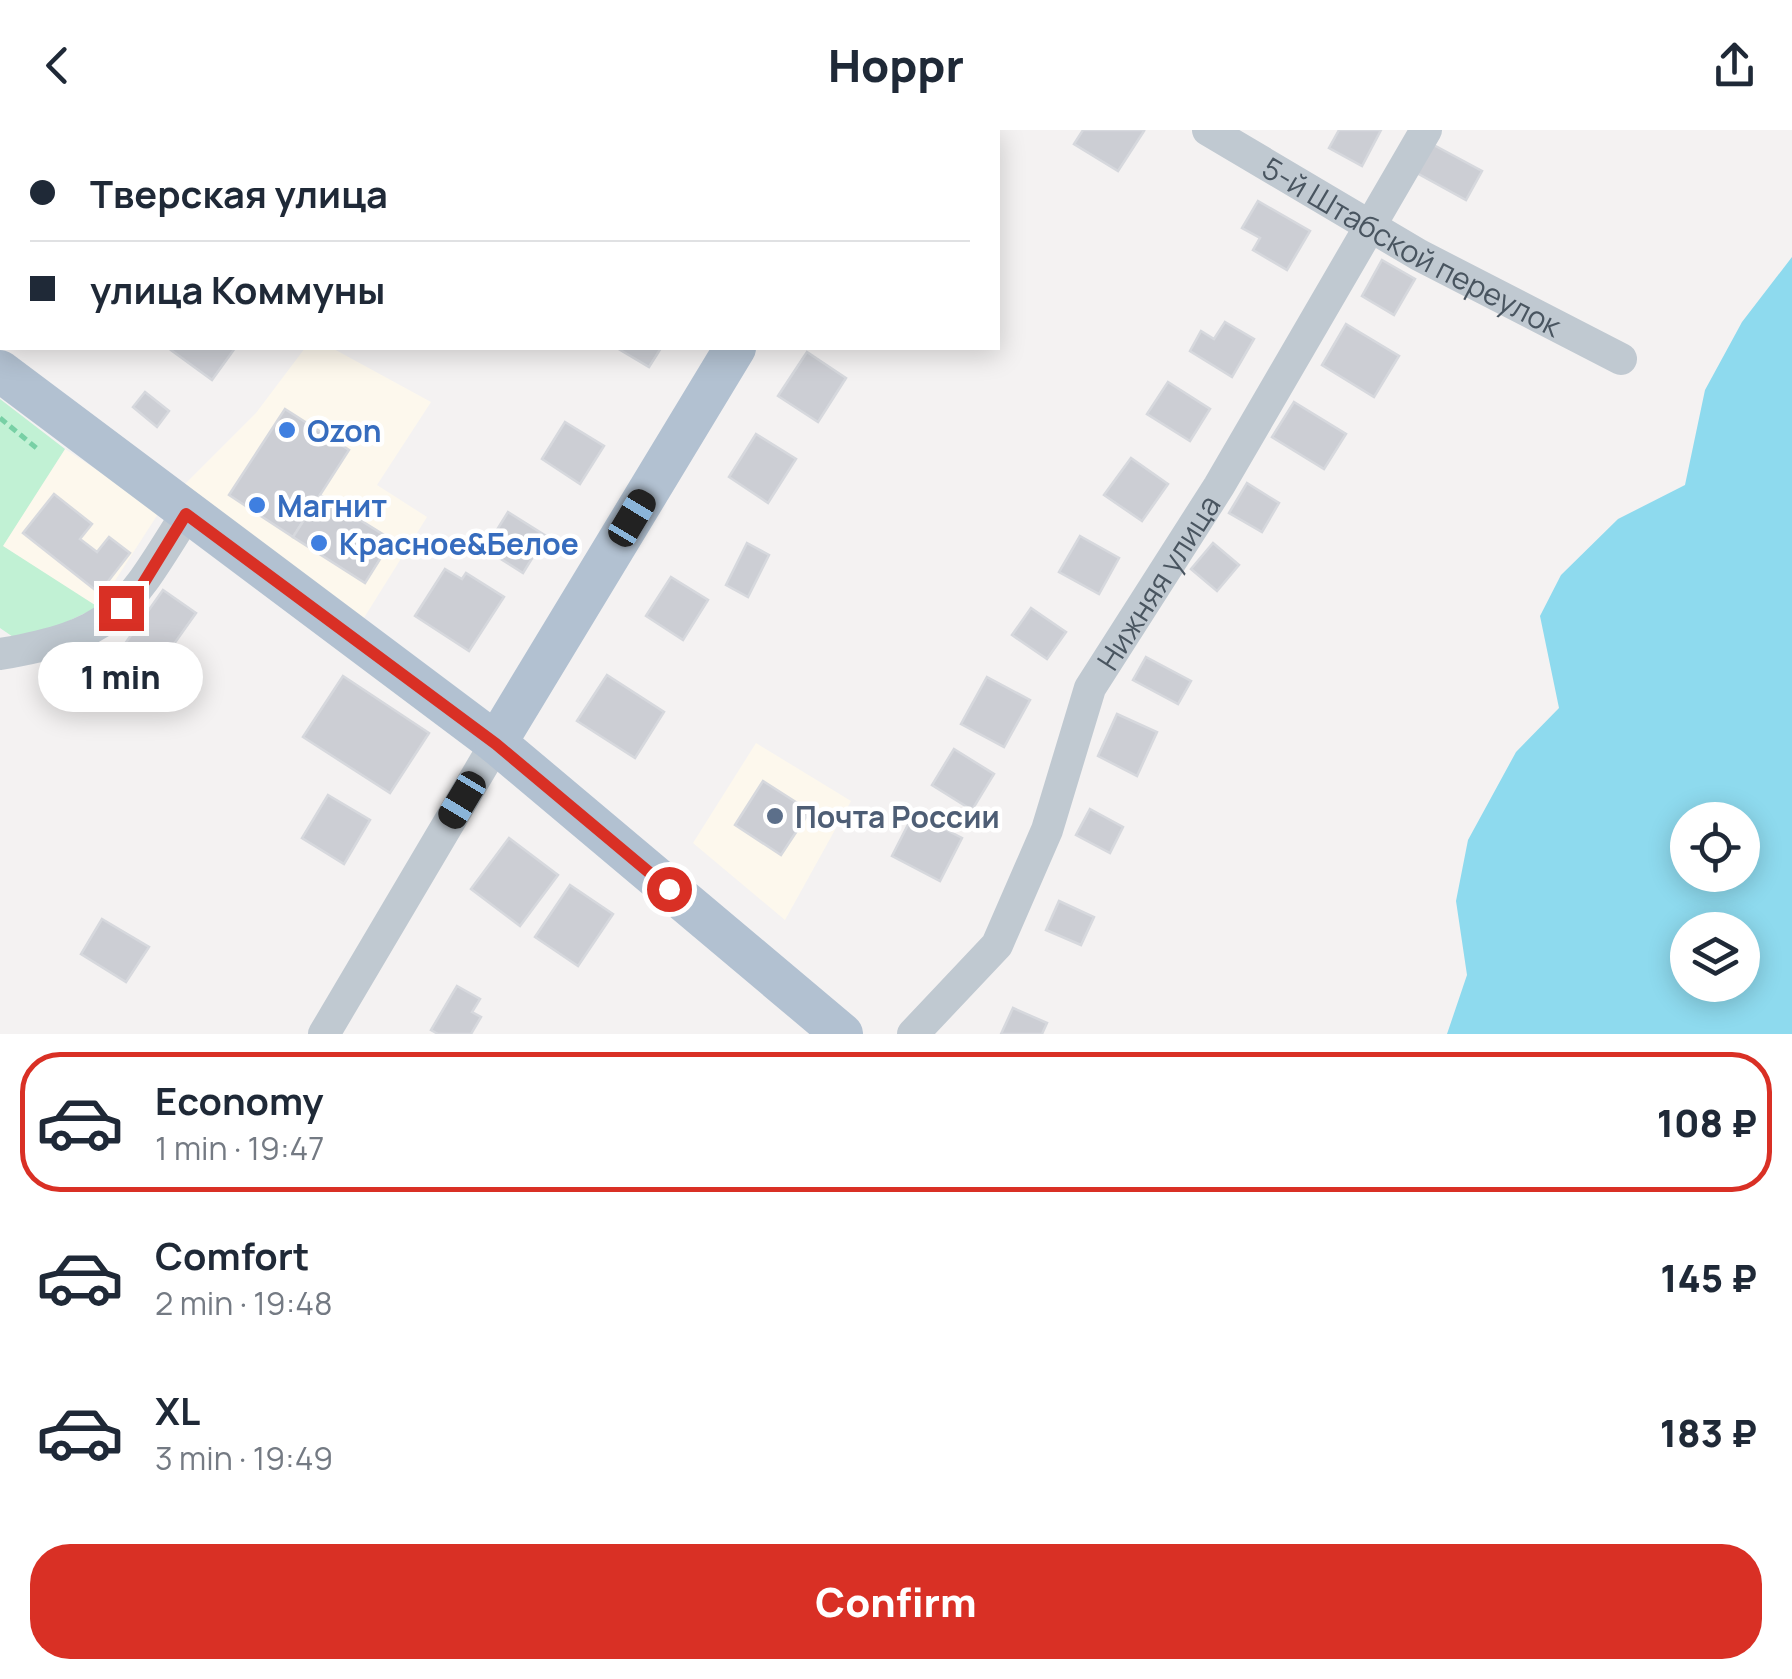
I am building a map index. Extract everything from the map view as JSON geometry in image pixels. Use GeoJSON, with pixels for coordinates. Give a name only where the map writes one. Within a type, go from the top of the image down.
{"type":"FeatureCollection","features":[{"type":"Feature","properties":{"kind":"main road"},"geometry":{"type":"LineString","coordinates":[[496,744],[734,350]]}},
{"type":"Feature","properties":{"kind":"main road"},"geometry":{"type":"LineString","coordinates":[[0,371],[496,744],[842,1034]]}},
{"type":"Feature","properties":{"kind":"street","name":"5-й Штабской переулок"},"geometry":{"type":"LineString","coordinates":[[1208,130],[1419,255],[1621,359]]}},
{"type":"Feature","properties":{"kind":"street","name":"Нижняя улица"},"geometry":{"type":"LineString","coordinates":[[913,1034],[997,945],[1048,830],[1090,688],[1219,486],[1426,130]]}},
{"type":"Feature","properties":{"kind":"street"},"geometry":{"type":"LineString","coordinates":[[0,654],[66,640],[104,624],[138,592],[186,514]]}},
{"type":"Feature","properties":{"kind":"street"},"geometry":{"type":"LineString","coordinates":[[324,1034],[496,744]]}},
{"type":"Feature","properties":{"kind":"path"},"geometry":{"type":"LineString","coordinates":[[0,418],[40,451]]}},
{"type":"Feature","properties":{"kind":"shaded area"},"geometry":{"type":"Polygon","coordinates":[[[303,350],[336,350],[431,402],[377,485],[427,517],[362,621],[178,491],[256,413],[303,350]]]}},
{"type":"Feature","properties":{"kind":"shaded area"},"geometry":{"type":"Polygon","coordinates":[[[65,449],[160,511],[98,607],[2,546],[65,449]]]}},
{"type":"Feature","properties":{"kind":"shaded area"},"geometry":{"type":"Polygon","coordinates":[[[756,743],[851,801],[785,920],[693,843],[756,743]]]}},
{"type":"Feature","properties":{"kind":"green space"},"geometry":{"type":"Polygon","coordinates":[[[0,399],[65,449],[3,546],[98,607],[22,643],[0,628],[0,399]]]}},
{"type":"Feature","properties":{"kind":"water"},"geometry":{"type":"Polygon","coordinates":[[[1792,257],[1792,1034],[1447,1034],[1467,975],[1456,901],[1468,840],[1516,752],[1559,708],[1540,616],[1561,575],[1618,519],[1685,485],[1705,390],[1742,322],[1792,257]]]}},
{"type":"Feature","properties":{"kind":"building"},"geometry":{"type":"Polygon","coordinates":[[[1083,130],[1144,131],[1118,171],[1074,144],[1083,130]]]}},
{"type":"Feature","properties":{"kind":"building"},"geometry":{"type":"Polygon","coordinates":[[[1339,130],[1381,130],[1362,166],[1329,148],[1339,130]]]}},
{"type":"Feature","properties":{"kind":"building"},"geometry":{"type":"Polygon","coordinates":[[[1430,143],[1482,171],[1466,200],[1415,172],[1430,143]]]}},
{"type":"Feature","properties":{"kind":"building"},"geometry":{"type":"Polygon","coordinates":[[[1258,201],[1310,231],[1287,270],[1253,250],[1260,238],[1242,228],[1258,201]]]}},
{"type":"Feature","properties":{"kind":"building"},"geometry":{"type":"Polygon","coordinates":[[[1382,260],[1415,279],[1394,315],[1362,296],[1382,260]]]}},
{"type":"Feature","properties":{"kind":"building"},"geometry":{"type":"Polygon","coordinates":[[[1225,322],[1254,339],[1232,377],[1190,351],[1201,331],[1214,339],[1225,322]]]}},
{"type":"Feature","properties":{"kind":"building"},"geometry":{"type":"Polygon","coordinates":[[[1346,324],[1399,356],[1374,397],[1322,365],[1346,324]]]}},
{"type":"Feature","properties":{"kind":"building"},"geometry":{"type":"Polygon","coordinates":[[[171,350],[234,350],[212,380],[171,350]]]}},
{"type":"Feature","properties":{"kind":"building"},"geometry":{"type":"Polygon","coordinates":[[[620,350],[660,350],[649,367],[620,350]]]}},
{"type":"Feature","properties":{"kind":"building"},"geometry":{"type":"Polygon","coordinates":[[[807,352],[846,378],[818,422],[778,396],[807,352]]]}},
{"type":"Feature","properties":{"kind":"building"},"geometry":{"type":"Polygon","coordinates":[[[1168,382],[1210,409],[1190,441],[1147,414],[1168,382]]]}},
{"type":"Feature","properties":{"kind":"building"},"geometry":{"type":"Polygon","coordinates":[[[145,392],[169,411],[157,427],[133,407],[145,392]]]}},
{"type":"Feature","properties":{"kind":"building"},"geometry":{"type":"Polygon","coordinates":[[[1294,402],[1346,434],[1324,469],[1272,437],[1294,402]]]}},
{"type":"Feature","properties":{"kind":"building"},"geometry":{"type":"Polygon","coordinates":[[[285,409],[349,450],[293,537],[229,495],[285,409]]]}},
{"type":"Feature","properties":{"kind":"building"},"geometry":{"type":"Polygon","coordinates":[[[565,422],[604,446],[580,484],[542,459],[565,422]]]}},
{"type":"Feature","properties":{"kind":"building"},"geometry":{"type":"Polygon","coordinates":[[[756,434],[796,459],[768,503],[729,477],[756,434]]]}},
{"type":"Feature","properties":{"kind":"building"},"geometry":{"type":"Polygon","coordinates":[[[1131,458],[1168,484],[1142,521],[1104,495],[1131,458]]]}},
{"type":"Feature","properties":{"kind":"building"},"geometry":{"type":"Polygon","coordinates":[[[1247,483],[1279,503],[1262,532],[1229,513],[1247,483]]]}},
{"type":"Feature","properties":{"kind":"building"},"geometry":{"type":"Polygon","coordinates":[[[54,494],[92,524],[80,539],[97,552],[109,537],[130,553],[99,593],[23,533],[54,494]]]}},
{"type":"Feature","properties":{"kind":"building"},"geometry":{"type":"Polygon","coordinates":[[[320,495],[392,540],[365,583],[293,537],[320,495]]]}},
{"type":"Feature","properties":{"kind":"building"},"geometry":{"type":"Polygon","coordinates":[[[508,512],[546,536],[523,573],[485,549],[508,512]]]}},
{"type":"Feature","properties":{"kind":"building"},"geometry":{"type":"Polygon","coordinates":[[[1080,536],[1119,558],[1099,594],[1059,572],[1080,536]]]}},
{"type":"Feature","properties":{"kind":"building"},"geometry":{"type":"Polygon","coordinates":[[[747,543],[769,555],[748,597],[726,585],[747,543]]]}},
{"type":"Feature","properties":{"kind":"building"},"geometry":{"type":"Polygon","coordinates":[[[1213,543],[1239,565],[1217,591],[1191,569],[1213,543]]]}},
{"type":"Feature","properties":{"kind":"building"},"geometry":{"type":"Polygon","coordinates":[[[445,569],[462,579],[466,573],[504,597],[469,651],[415,616],[445,569]]]}},
{"type":"Feature","properties":{"kind":"building"},"geometry":{"type":"Polygon","coordinates":[[[671,577],[708,600],[683,640],[646,616],[671,577]]]}},
{"type":"Feature","properties":{"kind":"building"},"geometry":{"type":"Polygon","coordinates":[[[163,590],[196,613],[149,679],[117,655],[163,590]]]}},
{"type":"Feature","properties":{"kind":"building"},"geometry":{"type":"Polygon","coordinates":[[[1031,608],[1066,632],[1047,659],[1012,635],[1031,608]]]}},
{"type":"Feature","properties":{"kind":"building"},"geometry":{"type":"Polygon","coordinates":[[[1146,657],[1191,681],[1178,704],[1133,680],[1146,657]]]}},
{"type":"Feature","properties":{"kind":"building"},"geometry":{"type":"Polygon","coordinates":[[[607,675],[664,712],[635,758],[577,721],[607,675]]]}},
{"type":"Feature","properties":{"kind":"building"},"geometry":{"type":"Polygon","coordinates":[[[343,676],[429,733],[390,793],[303,737],[343,676]]]}},
{"type":"Feature","properties":{"kind":"building"},"geometry":{"type":"Polygon","coordinates":[[[987,677],[1030,700],[1004,747],[961,724],[987,677]]]}},
{"type":"Feature","properties":{"kind":"building"},"geometry":{"type":"Polygon","coordinates":[[[1117,714],[1157,732],[1137,776],[1098,756],[1117,714]]]}},
{"type":"Feature","properties":{"kind":"building"},"geometry":{"type":"Polygon","coordinates":[[[954,749],[994,774],[972,810],[932,785],[954,749]]]}},
{"type":"Feature","properties":{"kind":"building"},"geometry":{"type":"Polygon","coordinates":[[[763,781],[810,811],[781,855],[735,825],[763,781]]]}},
{"type":"Feature","properties":{"kind":"building"},"geometry":{"type":"Polygon","coordinates":[[[328,795],[370,820],[344,864],[302,838],[328,795]]]}},
{"type":"Feature","properties":{"kind":"building"},"geometry":{"type":"Polygon","coordinates":[[[1090,809],[1123,827],[1110,853],[1076,835],[1090,809]]]}},
{"type":"Feature","properties":{"kind":"building"},"geometry":{"type":"Polygon","coordinates":[[[914,813],[962,838],[940,881],[892,856],[914,813]]]}},
{"type":"Feature","properties":{"kind":"building"},"geometry":{"type":"Polygon","coordinates":[[[509,838],[558,875],[520,926],[471,889],[509,838]]]}},
{"type":"Feature","properties":{"kind":"building"},"geometry":{"type":"Polygon","coordinates":[[[570,885],[613,914],[578,966],[535,937],[570,885]]]}},
{"type":"Feature","properties":{"kind":"building"},"geometry":{"type":"Polygon","coordinates":[[[1059,901],[1094,917],[1081,945],[1046,930],[1059,901]]]}},
{"type":"Feature","properties":{"kind":"building"},"geometry":{"type":"Polygon","coordinates":[[[102,919],[149,947],[126,982],[81,954],[102,919]]]}},
{"type":"Feature","properties":{"kind":"building"},"geometry":{"type":"Polygon","coordinates":[[[457,986],[480,999],[472,1012],[481,1017],[471,1034],[438,1034],[431,1030],[457,986]]]}},
{"type":"Feature","properties":{"kind":"building"},"geometry":{"type":"Polygon","coordinates":[[[1013,1008],[1047,1023],[1042,1034],[1001,1034],[1013,1008]]]}},
{"type":"Feature","properties":{"kind":"place","name":"Ozon"},"geometry":{"type":"Point","coordinates":[287,430]}},
{"type":"Feature","properties":{"kind":"place","name":"Магнит"},"geometry":{"type":"Point","coordinates":[257,505]}},
{"type":"Feature","properties":{"kind":"place","name":"Красное&Белое"},"geometry":{"type":"Point","coordinates":[319,543]}},
{"type":"Feature","properties":{"kind":"place","name":"Почта России"},"geometry":{"type":"Point","coordinates":[775,816]}},
{"type":"Feature","properties":{"kind":"route"},"geometry":{"type":"LineString","coordinates":[[121,608],[138,592],[186,514],[496,744],[669,889]]}}]}
